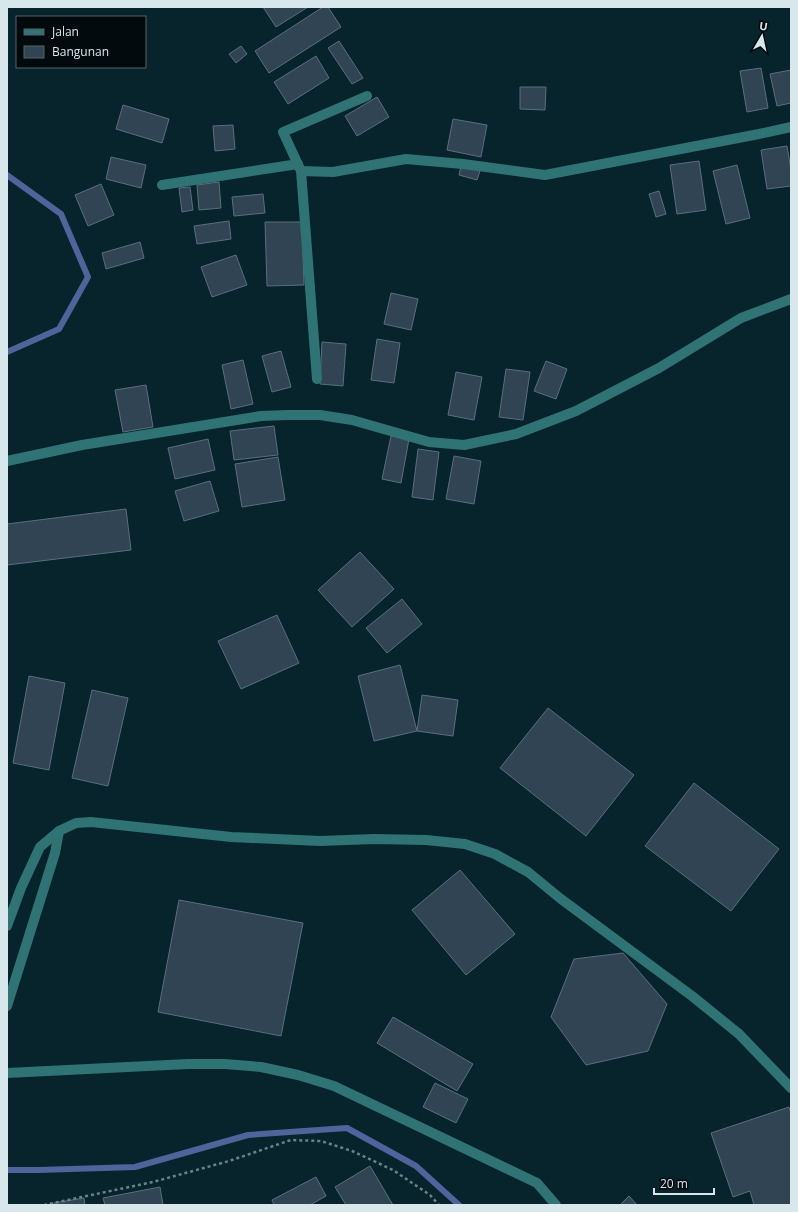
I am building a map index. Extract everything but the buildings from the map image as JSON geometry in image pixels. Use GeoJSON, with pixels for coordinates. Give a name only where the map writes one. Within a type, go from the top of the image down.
{"type":"FeatureCollection","features":[{"type":"Feature","properties":{"kind":"street"},"geometry":{"type":"LineString","coordinates":[[317,379],[300,168],[283,132],[366,96]]}},
{"type":"Feature","properties":{"kind":"street"},"geometry":{"type":"LineString","coordinates":[[162,185],[300,168],[333,172],[406,159],[463,164],[545,175],[791,127]]}},
{"type":"Feature","properties":{"kind":"street"},"geometry":{"type":"LineString","coordinates":[[7,461],[82,445],[261,416],[288,415],[320,415],[352,420],[429,442],[464,445],[516,434],[576,411],[659,368],[741,318],[791,299]]}},
{"type":"Feature","properties":{"kind":"street"},"geometry":{"type":"LineString","coordinates":[[7,926],[21,888],[40,847],[59,831],[76,823],[91,822],[231,837],[320,841],[374,839],[426,840],[465,844],[495,854],[528,872],[561,899],[692,996],[739,1034],[791,1088]]}},
{"type":"Feature","properties":{"kind":"street"},"geometry":{"type":"LineString","coordinates":[[7,1006],[55,853],[59,831]]}},
{"type":"Feature","properties":{"kind":"street"},"geometry":{"type":"LineString","coordinates":[[7,1073],[90,1068],[225,1064],[262,1067],[298,1075],[334,1086],[537,1183],[556,1205]]}},
{"type":"Feature","properties":{"kind":"path"},"geometry":{"type":"LineString","coordinates":[[44,1205],[154,1182],[229,1161],[290,1140],[321,1140],[352,1151],[393,1170],[430,1195],[439,1205]]}},
{"type":"Feature","properties":{"kind":"waterway"},"geometry":{"type":"LineString","coordinates":[[7,175],[61,214],[88,277],[59,329],[7,352]]}},
{"type":"Feature","properties":{"kind":"waterway"},"geometry":{"type":"LineString","coordinates":[[7,1170],[135,1167],[248,1135],[347,1128],[416,1166],[459,1205]]}}]}
